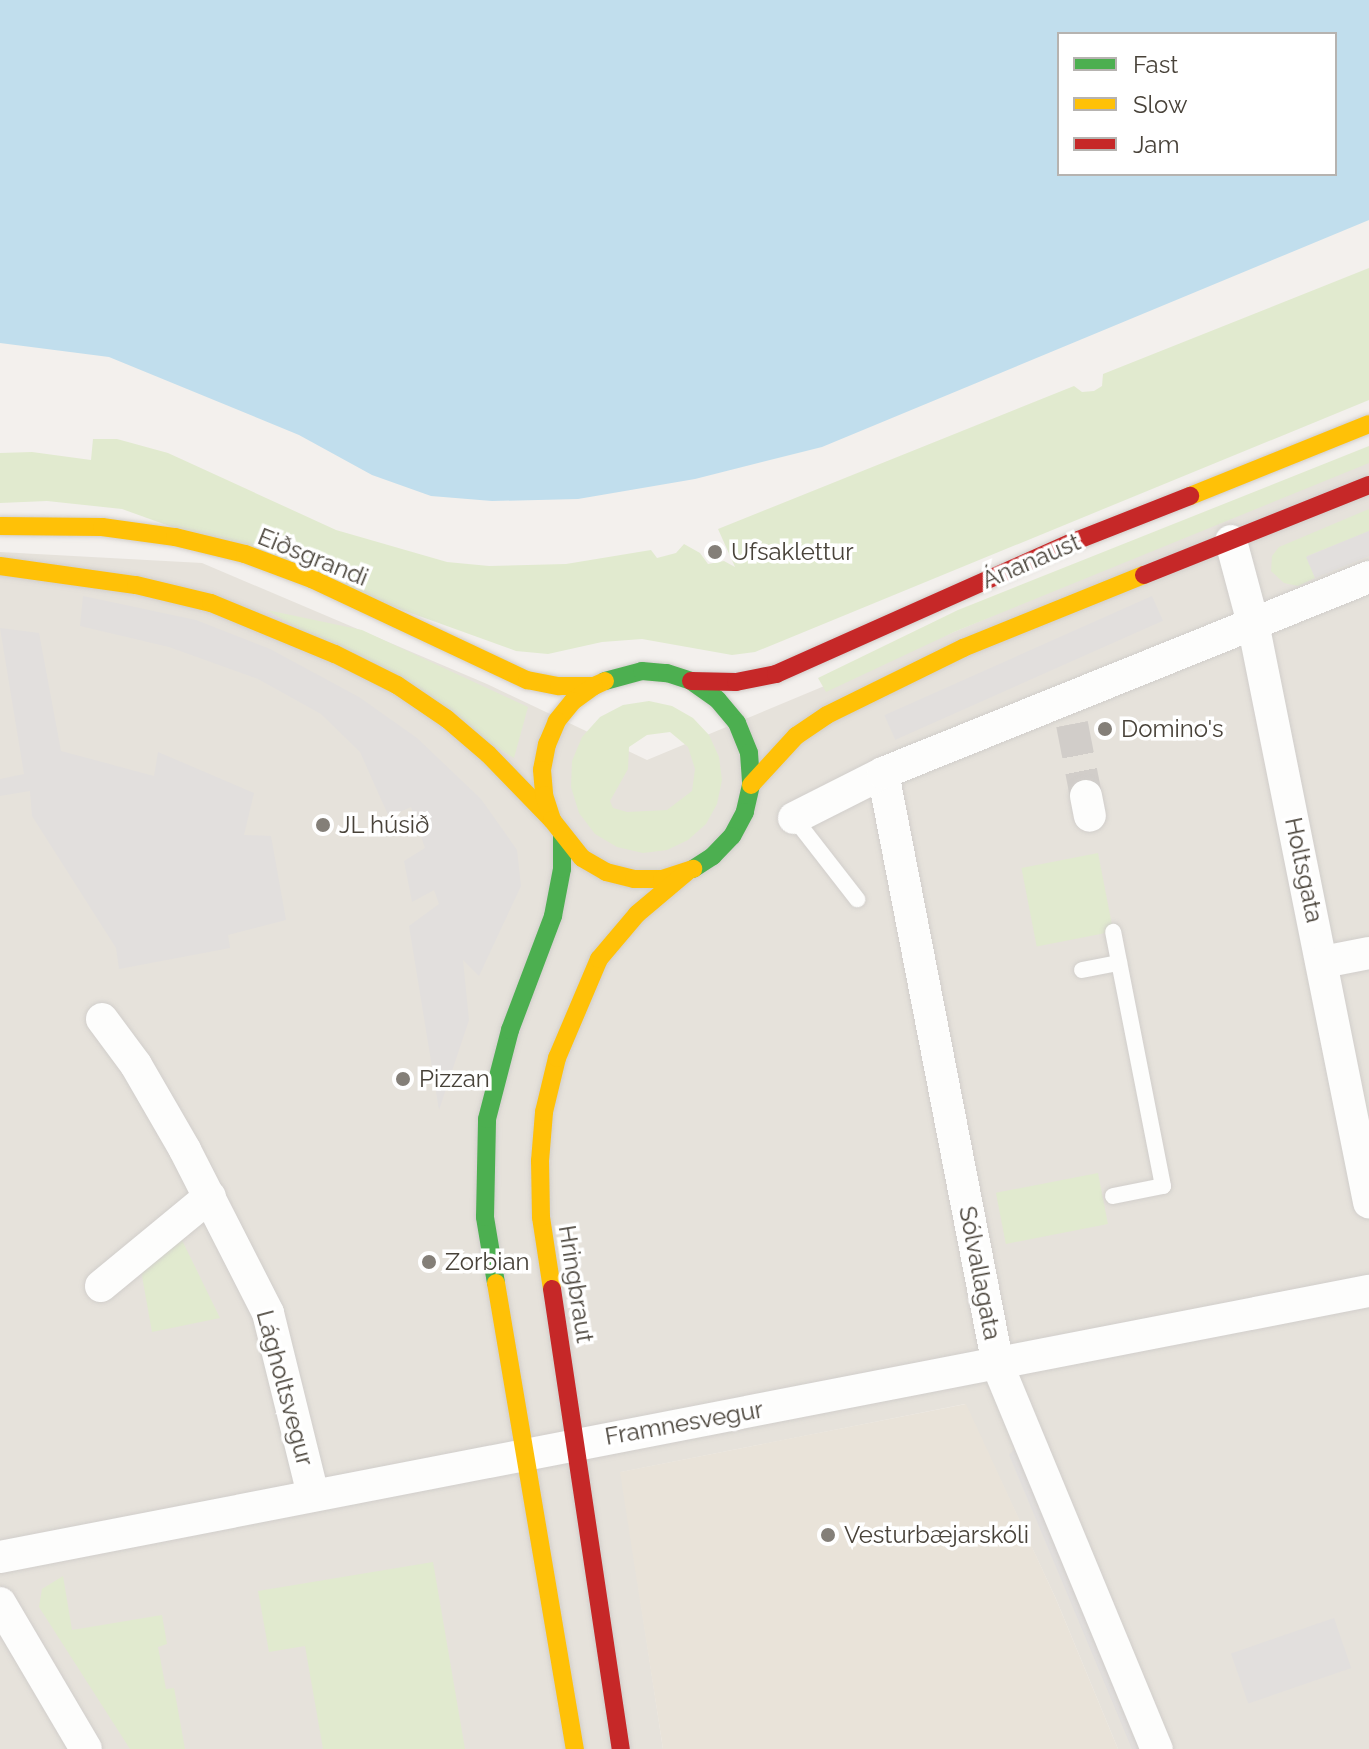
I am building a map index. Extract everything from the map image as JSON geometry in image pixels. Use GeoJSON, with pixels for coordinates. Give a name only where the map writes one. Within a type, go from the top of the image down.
{"type":"FeatureCollection","features":[{"type":"Feature","properties":{"kind":"main road","name":"Ánanaust"},"geometry":{"type":"LineString","coordinates":[[691,681],[736,682],[776,674],[1073,542],[1369,424]]}},
{"type":"Feature","properties":{"kind":"main road"},"geometry":{"type":"LineString","coordinates":[[751,785],[796,736],[827,715],[963,648],[1369,485]]}},
{"type":"Feature","properties":{"kind":"main road","name":"Eiðsgrandi"},"geometry":{"type":"LineString","coordinates":[[0,526],[43,524],[175,537],[245,554],[312,579],[506,673],[559,686],[594,686]]}},
{"type":"Feature","properties":{"kind":"main road"},"geometry":{"type":"LineString","coordinates":[[14,558],[211,603],[335,654],[397,685],[447,719],[488,754],[552,820]]}},
{"type":"Feature","properties":{"kind":"main road"},"geometry":{"type":"LineString","coordinates":[[642,671],[667,673],[691,681],[717,699],[737,723],[749,753],[751,785],[745,812],[732,836],[713,856],[689,871],[662,879],[634,879],[606,872],[582,858],[562,837],[552,820],[544,795],[542,770],[547,744],[557,721],[573,701],[617,675],[642,671]]}},
{"type":"Feature","properties":{"kind":"main road"},"geometry":{"type":"LineString","coordinates":[[562,837],[562,869],[553,916],[510,1030],[487,1119],[485,1217],[575,1749]]}},
{"type":"Feature","properties":{"kind":"main road","name":"Hringbraut"},"geometry":{"type":"LineString","coordinates":[[621,1749],[541,1217],[540,1161],[544,1112],[557,1058],[599,959],[637,914],[689,871]]}},
{"type":"Feature","properties":{"kind":"street","name":"Holtsgata"},"geometry":{"type":"LineString","coordinates":[[1231,541],[1253,623],[1369,1202]]}},
{"type":"Feature","properties":{"kind":"street"},"geometry":{"type":"LineString","coordinates":[[794,818],[883,773],[1070,711],[1253,623],[1369,577]]}},
{"type":"Feature","properties":{"kind":"street","name":"Sólvallagata"},"geometry":{"type":"LineString","coordinates":[[883,773],[998,1366],[1157,1749]]}},
{"type":"Feature","properties":{"kind":"street"},"geometry":{"type":"LineString","coordinates":[[1323,962],[1369,953]]}},
{"type":"Feature","properties":{"kind":"street","name":"Lágholtsvegur"},"geometry":{"type":"LineString","coordinates":[[102,1019],[136,1065],[210,1196],[268,1313],[313,1495]]}},
{"type":"Feature","properties":{"kind":"street"},"geometry":{"type":"LineString","coordinates":[[101,1286],[210,1196]]}},
{"type":"Feature","properties":{"kind":"street","name":"Framnesvegur"},"geometry":{"type":"LineString","coordinates":[[0,1557],[574,1443],[998,1366],[1369,1291]]}},
{"type":"Feature","properties":{"kind":"street"},"geometry":{"type":"LineString","coordinates":[[0,1603],[74,1745]]}},
{"type":"Feature","properties":{"kind":"lane"},"geometry":{"type":"LineString","coordinates":[[14,558],[43,524]]}},
{"type":"Feature","properties":{"kind":"lane"},"geometry":{"type":"LineString","coordinates":[[794,818],[857,899]]}},
{"type":"Feature","properties":{"kind":"lane"},"geometry":{"type":"LineString","coordinates":[[1113,932],[1163,1186],[1113,1196]]}},
{"type":"Feature","properties":{"kind":"lane"},"geometry":{"type":"LineString","coordinates":[[1082,970],[1119,963]]}},
{"type":"Feature","properties":{"kind":"shaded area"},"geometry":{"type":"Polygon","coordinates":[[[1369,459],[1369,1749],[1118,1749],[1056,1599],[965,1404],[621,1472],[663,1749],[0,1749],[0,552],[202,563],[487,684],[647,760],[1369,459]]]}},
{"type":"Feature","properties":{"kind":"shaded area"},"geometry":{"type":"Polygon","coordinates":[[[1369,531],[1369,556],[1315,578],[1306,557],[1369,531]]]}},
{"type":"Feature","properties":{"kind":"shaded area"},"geometry":{"type":"Polygon","coordinates":[[[83,596],[196,620],[270,649],[359,697],[417,738],[481,799],[517,850],[521,886],[479,976],[463,960],[469,1020],[439,1110],[409,926],[439,904],[434,890],[412,902],[404,861],[425,848],[411,807],[389,817],[360,752],[321,714],[258,679],[169,647],[80,626],[83,596]]]}},
{"type":"Feature","properties":{"kind":"shaded area"},"geometry":{"type":"Polygon","coordinates":[[[1152,596],[1163,621],[895,740],[884,715],[1152,596]]]}},
{"type":"Feature","properties":{"kind":"shaded area"},"geometry":{"type":"Polygon","coordinates":[[[0,628],[39,633],[61,751],[154,776],[158,752],[254,793],[244,835],[271,836],[286,920],[228,935],[230,948],[119,969],[116,948],[32,816],[30,791],[0,796],[0,779],[24,774],[0,628]]]}},
{"type":"Feature","properties":{"kind":"shaded area","name":"Vesturbæjarskóli"},"geometry":{"type":"Polygon","coordinates":[[[966,1404],[1056,1599],[1118,1749],[663,1749],[620,1472],[966,1404]]]}},
{"type":"Feature","properties":{"kind":"shaded area"},"geometry":{"type":"Polygon","coordinates":[[[1030,1433],[1156,1749],[1132,1749],[1009,1455],[1030,1433]]]}},
{"type":"Feature","properties":{"kind":"shaded area"},"geometry":{"type":"Polygon","coordinates":[[[1334,1618],[1351,1668],[1248,1704],[1231,1653],[1334,1618]]]}},
{"type":"Feature","properties":{"kind":"green space"},"geometry":{"type":"Polygon","coordinates":[[[1369,268],[1369,400],[755,652],[732,655],[642,639],[602,642],[548,654],[516,651],[122,509],[47,501],[0,503],[0,453],[32,452],[91,460],[93,439],[117,439],[168,453],[336,530],[447,562],[489,566],[566,564],[651,550],[657,558],[676,553],[684,544],[700,553],[708,564],[724,561],[735,567],[718,529],[1074,386],[1082,392],[1094,391],[1102,386],[1103,374],[1369,268]]]}},
{"type":"Feature","properties":{"kind":"green space"},"geometry":{"type":"Polygon","coordinates":[[[1369,446],[1369,463],[954,632],[826,692],[818,678],[958,610],[1369,446]]]}},
{"type":"Feature","properties":{"kind":"green space"},"geometry":{"type":"Polygon","coordinates":[[[1369,509],[1369,531],[1307,556],[1315,578],[1298,586],[1284,583],[1271,571],[1272,556],[1279,547],[1369,509]]]}},
{"type":"Feature","properties":{"kind":"green space"},"geometry":{"type":"Polygon","coordinates":[[[267,610],[362,630],[528,707],[514,758],[267,610]]]}},
{"type":"Feature","properties":{"kind":"green space"},"geometry":{"type":"Polygon","coordinates":[[[649,701],[672,706],[693,718],[709,735],[719,757],[722,780],[717,804],[706,824],[688,840],[667,850],[643,853],[617,847],[595,834],[579,813],[571,787],[572,761],[582,737],[600,717],[623,705],[649,701]],[[670,732],[647,735],[629,747],[628,769],[610,801],[613,808],[627,812],[667,810],[692,791],[695,769],[688,747],[670,732]]]}},
{"type":"Feature","properties":{"kind":"green space"},"geometry":{"type":"Polygon","coordinates":[[[1098,853],[1113,932],[1037,946],[1021,868],[1098,853]]]}},
{"type":"Feature","properties":{"kind":"green space"},"geometry":{"type":"Polygon","coordinates":[[[1098,1173],[1108,1224],[1006,1244],[996,1193],[1098,1173]]]}},
{"type":"Feature","properties":{"kind":"green space"},"geometry":{"type":"Polygon","coordinates":[[[180,1236],[220,1318],[152,1332],[140,1265],[180,1236]]]}},
{"type":"Feature","properties":{"kind":"green space"},"geometry":{"type":"Polygon","coordinates":[[[433,1562],[465,1749],[323,1749],[305,1646],[269,1652],[258,1591],[433,1562]]]}},
{"type":"Feature","properties":{"kind":"green space"},"geometry":{"type":"Polygon","coordinates":[[[63,1576],[72,1630],[162,1615],[167,1644],[158,1647],[166,1689],[174,1688],[185,1749],[130,1749],[39,1607],[42,1589],[63,1576]]]}},
{"type":"Feature","properties":{"kind":"water"},"geometry":{"type":"Polygon","coordinates":[[[0,0],[1369,0],[1369,220],[822,447],[695,479],[578,499],[492,501],[431,496],[372,475],[299,435],[109,357],[0,343],[0,0]]]}},
{"type":"Feature","properties":{"kind":"tunnel"},"geometry":{"type":"LineString","coordinates":[[1072,724],[1086,796]]}},
{"type":"Feature","properties":{"kind":"traffic: fast"},"geometry":{"type":"LineString","coordinates":[[605,681],[642,671],[667,673],[691,681],[717,699],[737,723],[749,753],[751,785],[745,812],[732,836],[713,856],[693,869]]}},
{"type":"Feature","properties":{"kind":"traffic: fast"},"geometry":{"type":"LineString","coordinates":[[496,1283],[485,1217],[487,1119],[510,1030],[553,916],[562,869],[562,837]]}},
{"type":"Feature","properties":{"kind":"traffic: slow"},"geometry":{"type":"LineString","coordinates":[[1190,496],[1369,424]]}},
{"type":"Feature","properties":{"kind":"traffic: slow"},"geometry":{"type":"LineString","coordinates":[[0,526],[102,527],[175,537],[245,554],[312,579],[527,680],[559,686],[594,686],[605,681]]}},
{"type":"Feature","properties":{"kind":"traffic: slow"},"geometry":{"type":"LineString","coordinates":[[0,566],[136,585],[211,603],[335,654],[397,685],[447,719],[488,754],[552,820]]}},
{"type":"Feature","properties":{"kind":"traffic: slow"},"geometry":{"type":"LineString","coordinates":[[751,785],[796,736],[827,715],[963,648],[1144,575]]}},
{"type":"Feature","properties":{"kind":"traffic: slow"},"geometry":{"type":"LineString","coordinates":[[594,686],[573,701],[557,721],[547,744],[542,770],[544,795],[552,820],[582,858],[606,872],[634,879],[662,879],[693,869]]}},
{"type":"Feature","properties":{"kind":"traffic: slow"},"geometry":{"type":"LineString","coordinates":[[552,1289],[541,1217],[540,1161],[544,1112],[557,1058],[599,959],[637,914],[687,872]]}},
{"type":"Feature","properties":{"kind":"traffic: slow"},"geometry":{"type":"LineString","coordinates":[[496,1283],[575,1749]]}},
{"type":"Feature","properties":{"kind":"traffic: jam"},"geometry":{"type":"LineString","coordinates":[[1144,575],[1369,485]]}},
{"type":"Feature","properties":{"kind":"traffic: jam"},"geometry":{"type":"LineString","coordinates":[[691,681],[736,682],[776,674],[1073,542],[1190,496]]}},
{"type":"Feature","properties":{"kind":"traffic: jam"},"geometry":{"type":"LineString","coordinates":[[552,1289],[621,1749]]}},
{"type":"Feature","properties":{"kind":"place","name":"Ufsaklettur"},"geometry":{"type":"Point","coordinates":[715,552]}},
{"type":"Feature","properties":{"kind":"place","name":"Domino's"},"geometry":{"type":"Point","coordinates":[1105,729]}},
{"type":"Feature","properties":{"kind":"place","name":"JL húsið"},"geometry":{"type":"Point","coordinates":[323,825]}},
{"type":"Feature","properties":{"kind":"place","name":"Pizzan"},"geometry":{"type":"Point","coordinates":[403,1079]}},
{"type":"Feature","properties":{"kind":"place","name":"Zorbian"},"geometry":{"type":"Point","coordinates":[429,1262]}},
{"type":"Feature","properties":{"kind":"place","name":"Vesturbæjarskóli"},"geometry":{"type":"Point","coordinates":[828,1535]}}]}
